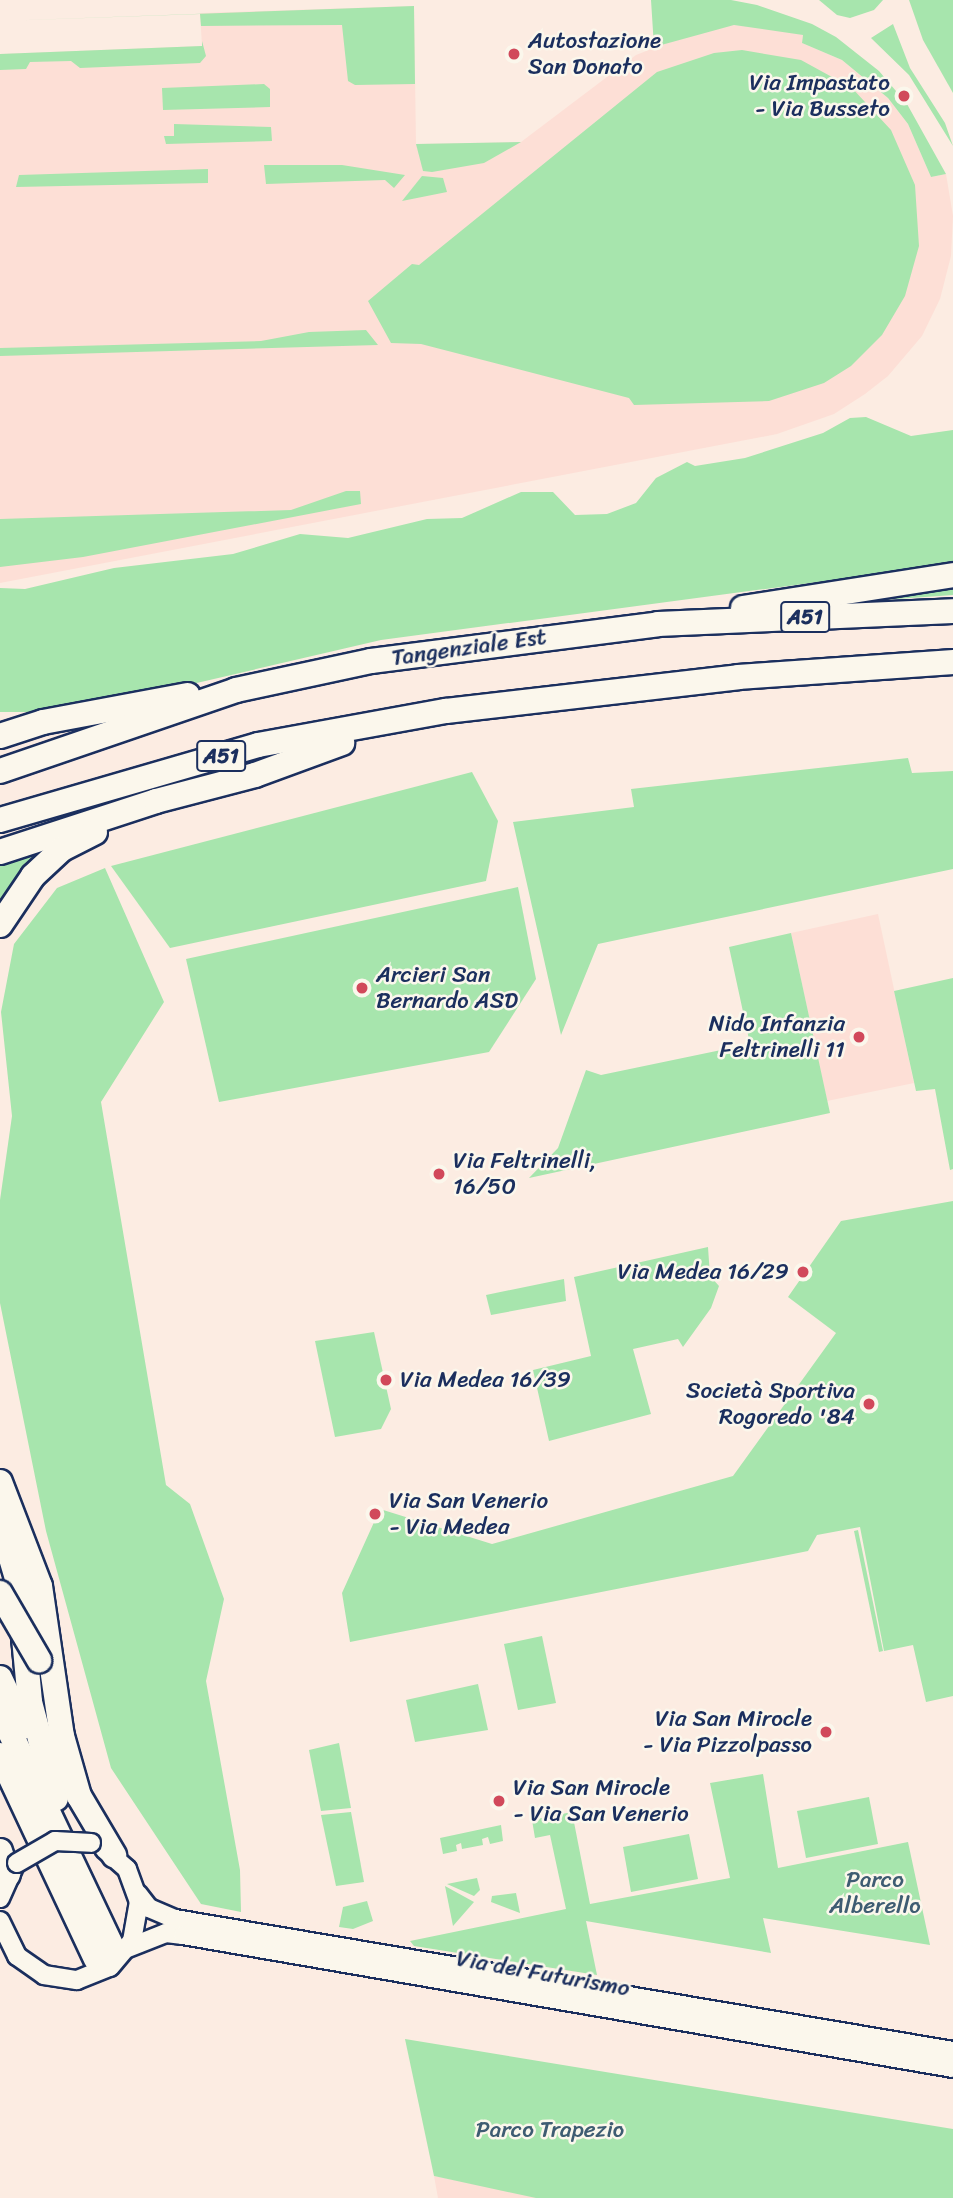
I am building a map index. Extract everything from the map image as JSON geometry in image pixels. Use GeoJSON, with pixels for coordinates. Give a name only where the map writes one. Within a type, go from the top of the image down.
{"type":"FeatureCollection","features":[{"type":"Feature","properties":{"kind":"highway"},"geometry":{"type":"LineString","coordinates":[[658,624],[953,575]]}},
{"type":"Feature","properties":{"kind":"highway","name":"Tangenziale Est"},"geometry":{"type":"LineString","coordinates":[[0,771],[236,691],[439,650],[658,624],[953,611]]}},
{"type":"Feature","properties":{"kind":"highway","name":"A51"},"geometry":{"type":"LineString","coordinates":[[0,820],[258,745],[446,711],[738,677],[953,662]]}},
{"type":"Feature","properties":{"kind":"highway"},"geometry":{"type":"LineString","coordinates":[[0,736],[43,722],[142,700],[236,691]]}},
{"type":"Feature","properties":{"kind":"highway"},"geometry":{"type":"LineString","coordinates":[[0,852],[156,801],[255,775],[446,711]]}},
{"type":"Feature","properties":{"kind":"highway"},"geometry":{"type":"LineString","coordinates":[[0,722],[43,722]]}},
{"type":"Feature","properties":{"kind":"highway"},"geometry":{"type":"LineString","coordinates":[[0,925],[33,876],[62,849],[156,801]]}},
{"type":"Feature","properties":{"kind":"highway"},"geometry":{"type":"LineString","coordinates":[[0,1482],[40,1586],[63,1743]]}},
{"type":"Feature","properties":{"kind":"highway"},"geometry":{"type":"LineString","coordinates":[[0,1521],[18,1577],[30,1702],[56,1799]]}},
{"type":"Feature","properties":{"kind":"highway"},"geometry":{"type":"LineString","coordinates":[[0,1593],[39,1660],[84,1808],[114,1855]]}},
{"type":"Feature","properties":{"kind":"highway"},"geometry":{"type":"LineString","coordinates":[[0,1678],[79,1849],[85,1889]]}},
{"type":"Feature","properties":{"kind":"highway"},"geometry":{"type":"LineString","coordinates":[[0,1712],[85,1889],[109,1957]]}},
{"type":"Feature","properties":{"kind":"highway"},"geometry":{"type":"LineString","coordinates":[[0,1755],[85,1936]]}},
{"type":"Feature","properties":{"kind":"highway"},"geometry":{"type":"LineString","coordinates":[[0,1790],[50,1892],[85,1936],[109,1957]]}},
{"type":"Feature","properties":{"kind":"street"},"geometry":{"type":"LineString","coordinates":[[0,1921],[7,1942],[29,1967],[52,1978],[109,1957],[138,1926],[138,1894],[127,1869],[114,1855],[91,1843],[55,1841],[5,1875]]}},
{"type":"Feature","properties":{"kind":"street","name":"Via del Futurismo"},"geometry":{"type":"LineString","coordinates":[[138,1894],[149,1908],[175,1919],[953,2051]]}},
{"type":"Feature","properties":{"kind":"street","name":"Via del Futurismo"},"geometry":{"type":"LineString","coordinates":[[109,1957],[166,1933],[183,1935],[953,2068]]}},
{"type":"Feature","properties":{"kind":"shaded area"},"geometry":{"type":"Polygon","coordinates":[[[414,6],[416,144],[521,142],[636,55],[697,31],[734,25],[771,28],[803,35],[802,43],[842,60],[888,98],[908,124],[931,177],[946,174],[953,216],[951,256],[940,299],[922,336],[888,376],[865,394],[834,414],[777,434],[0,583],[0,54],[202,46],[200,13],[414,6]]]}},
{"type":"Feature","properties":{"kind":"shaded area","name":"Nido Infanzia Feltrinelli 11"},"geometry":{"type":"Polygon","coordinates":[[[878,914],[914,1083],[827,1101],[791,933],[878,914]]]}},
{"type":"Feature","properties":{"kind":"shaded area"},"geometry":{"type":"Polygon","coordinates":[[[434,2176],[536,2196],[536,2198],[438,2198],[434,2176]]]}},
{"type":"Feature","properties":{"kind":"green space"},"geometry":{"type":"Polygon","coordinates":[[[651,0],[731,0],[757,5],[812,24],[836,37],[879,71],[907,104],[946,174],[931,177],[908,124],[888,98],[842,60],[802,43],[803,35],[734,25],[654,47],[651,0]]]}},
{"type":"Feature","properties":{"kind":"green space"},"geometry":{"type":"Polygon","coordinates":[[[819,0],[883,0],[874,10],[850,18],[837,15],[819,0]]]}},
{"type":"Feature","properties":{"kind":"green space"},"geometry":{"type":"Polygon","coordinates":[[[909,0],[953,0],[953,93],[923,40],[909,0]]]}},
{"type":"Feature","properties":{"kind":"green space"},"geometry":{"type":"Polygon","coordinates":[[[414,6],[415,84],[355,85],[348,81],[342,25],[201,26],[200,14],[0,21],[414,6]]]}},
{"type":"Feature","properties":{"kind":"green space"},"geometry":{"type":"Polygon","coordinates":[[[893,24],[910,68],[945,123],[953,146],[909,75],[871,38],[893,24]]]}},
{"type":"Feature","properties":{"kind":"green space"},"geometry":{"type":"Polygon","coordinates":[[[202,41],[206,56],[200,63],[80,68],[71,61],[30,62],[26,69],[0,70],[0,54],[202,46],[202,41]]]}},
{"type":"Feature","properties":{"kind":"green space"},"geometry":{"type":"Polygon","coordinates":[[[742,50],[801,60],[852,88],[891,130],[915,185],[919,246],[905,296],[882,335],[851,366],[824,383],[769,401],[634,405],[629,398],[421,344],[391,343],[368,301],[412,264],[419,265],[657,72],[714,53],[742,50]]]}},
{"type":"Feature","properties":{"kind":"green space"},"geometry":{"type":"Polygon","coordinates":[[[264,84],[270,89],[270,107],[163,110],[162,88],[264,84]]]}},
{"type":"Feature","properties":{"kind":"green space"},"geometry":{"type":"Polygon","coordinates":[[[174,124],[271,127],[272,141],[166,144],[164,136],[174,136],[174,124]]]}},
{"type":"Feature","properties":{"kind":"green space"},"geometry":{"type":"Polygon","coordinates":[[[521,142],[484,163],[432,172],[423,171],[416,144],[521,142]]]}},
{"type":"Feature","properties":{"kind":"green space"},"geometry":{"type":"Polygon","coordinates":[[[264,165],[342,165],[405,175],[394,188],[385,180],[266,184],[264,165]]]}},
{"type":"Feature","properties":{"kind":"green space"},"geometry":{"type":"Polygon","coordinates":[[[208,169],[208,183],[16,187],[19,175],[208,169]]]}},
{"type":"Feature","properties":{"kind":"green space"},"geometry":{"type":"Polygon","coordinates":[[[422,176],[443,178],[447,192],[402,201],[422,176]]]}},
{"type":"Feature","properties":{"kind":"green space"},"geometry":{"type":"Polygon","coordinates":[[[366,330],[378,345],[0,356],[0,348],[261,341],[309,332],[366,330]]]}},
{"type":"Feature","properties":{"kind":"green space"},"geometry":{"type":"Polygon","coordinates":[[[866,417],[911,436],[953,430],[953,564],[381,640],[188,685],[145,689],[36,712],[0,712],[0,588],[25,589],[114,568],[233,554],[300,534],[348,538],[427,519],[462,518],[521,492],[553,492],[575,515],[607,514],[636,503],[656,478],[687,462],[695,466],[745,458],[823,433],[850,418],[866,417]]]}},
{"type":"Feature","properties":{"kind":"green space"},"geometry":{"type":"Polygon","coordinates":[[[346,491],[360,491],[361,504],[83,557],[0,567],[0,519],[291,510],[346,491]]]}},
{"type":"Feature","properties":{"kind":"green space"},"geometry":{"type":"Polygon","coordinates":[[[953,582],[953,595],[827,604],[953,582]]]}},
{"type":"Feature","properties":{"kind":"green space"},"geometry":{"type":"Polygon","coordinates":[[[908,758],[912,773],[953,771],[953,869],[598,944],[561,1035],[513,822],[634,807],[631,789],[908,758]]]}},
{"type":"Feature","properties":{"kind":"green space"},"geometry":{"type":"Polygon","coordinates":[[[472,772],[498,821],[486,881],[170,948],[111,866],[472,772]]]}},
{"type":"Feature","properties":{"kind":"green space"},"geometry":{"type":"Polygon","coordinates":[[[81,833],[0,915],[0,862],[81,833]]]}},
{"type":"Feature","properties":{"kind":"green space"},"geometry":{"type":"Polygon","coordinates":[[[105,868],[164,1002],[101,1102],[166,1485],[190,1504],[224,1599],[206,1681],[240,1870],[241,1912],[201,1904],[111,1768],[46,1531],[0,1303],[0,1200],[12,1116],[1,1012],[14,944],[57,888],[105,868]]]}},
{"type":"Feature","properties":{"kind":"green space","name":"Arcieri San Bernardo ASD"},"geometry":{"type":"Polygon","coordinates":[[[518,887],[536,979],[489,1052],[219,1102],[186,959],[518,887]]]}},
{"type":"Feature","properties":{"kind":"green space"},"geometry":{"type":"Polygon","coordinates":[[[791,933],[830,1113],[529,1178],[558,1148],[586,1070],[601,1075],[750,1044],[729,947],[791,933]]]}},
{"type":"Feature","properties":{"kind":"green space"},"geometry":{"type":"Polygon","coordinates":[[[953,978],[953,1169],[950,1170],[935,1089],[916,1091],[894,991],[953,978]]]}},
{"type":"Feature","properties":{"kind":"green space","name":"Società Sportiva Rogoredo '84"},"geometry":{"type":"Polygon","coordinates":[[[953,1201],[953,1696],[926,1702],[913,1645],[884,1651],[860,1527],[817,1535],[808,1551],[350,1642],[342,1593],[380,1509],[492,1544],[733,1476],[836,1333],[788,1297],[841,1221],[953,1201]]]}},
{"type":"Feature","properties":{"kind":"green space"},"geometry":{"type":"Polygon","coordinates":[[[708,1247],[710,1276],[719,1286],[711,1308],[683,1347],[678,1339],[633,1349],[651,1414],[549,1441],[533,1370],[591,1356],[574,1277],[708,1247]]]}},
{"type":"Feature","properties":{"kind":"green space"},"geometry":{"type":"Polygon","coordinates":[[[564,1279],[566,1301],[491,1315],[486,1295],[564,1279]]]}},
{"type":"Feature","properties":{"kind":"green space"},"geometry":{"type":"Polygon","coordinates":[[[374,1332],[391,1409],[381,1429],[335,1437],[315,1341],[374,1332]]]}},
{"type":"Feature","properties":{"kind":"green space"},"geometry":{"type":"Polygon","coordinates":[[[858,1530],[883,1651],[879,1652],[854,1531],[858,1530]]]}},
{"type":"Feature","properties":{"kind":"green space"},"geometry":{"type":"Polygon","coordinates":[[[542,1636],[556,1703],[518,1710],[504,1644],[542,1636]]]}},
{"type":"Feature","properties":{"kind":"green space"},"geometry":{"type":"Polygon","coordinates":[[[478,1684],[488,1730],[415,1742],[406,1700],[478,1684]]]}},
{"type":"Feature","properties":{"kind":"green space"},"geometry":{"type":"Polygon","coordinates":[[[339,1743],[351,1808],[321,1811],[309,1750],[339,1743]]]}},
{"type":"Feature","properties":{"kind":"green space","name":"Parco Alberello"},"geometry":{"type":"Polygon","coordinates":[[[763,1774],[778,1868],[908,1842],[930,1945],[763,1918],[771,1953],[586,1921],[597,1975],[414,1946],[410,1941],[566,1909],[550,1835],[535,1838],[532,1820],[572,1812],[590,1904],[730,1878],[710,1783],[763,1774]]]}},
{"type":"Feature","properties":{"kind":"green space"},"geometry":{"type":"Polygon","coordinates":[[[869,1797],[878,1844],[806,1858],[797,1811],[869,1797]]]}},
{"type":"Feature","properties":{"kind":"green space"},"geometry":{"type":"Polygon","coordinates":[[[351,1812],[364,1882],[336,1886],[321,1815],[351,1812]]]}},
{"type":"Feature","properties":{"kind":"green space"},"geometry":{"type":"Polygon","coordinates":[[[501,1825],[503,1841],[490,1844],[488,1837],[482,1839],[483,1845],[462,1849],[461,1843],[456,1845],[457,1851],[443,1854],[440,1838],[501,1825]]]}},
{"type":"Feature","properties":{"kind":"green space"},"geometry":{"type":"Polygon","coordinates":[[[689,1834],[698,1879],[631,1892],[623,1847],[689,1834]]]}},
{"type":"Feature","properties":{"kind":"green space"},"geometry":{"type":"Polygon","coordinates":[[[477,1878],[480,1890],[474,1896],[447,1884],[477,1878]]]}},
{"type":"Feature","properties":{"kind":"green space"},"geometry":{"type":"Polygon","coordinates":[[[445,1886],[474,1902],[453,1926],[445,1886]]]}},
{"type":"Feature","properties":{"kind":"green space"},"geometry":{"type":"Polygon","coordinates":[[[516,1893],[520,1913],[491,1902],[492,1896],[516,1893]]]}},
{"type":"Feature","properties":{"kind":"green space"},"geometry":{"type":"Polygon","coordinates":[[[367,1901],[373,1921],[353,1929],[339,1927],[343,1907],[367,1901]]]}},
{"type":"Feature","properties":{"kind":"green space","name":"Parco Trapezio"},"geometry":{"type":"Polygon","coordinates":[[[405,2039],[953,2129],[953,2198],[536,2198],[434,2176],[405,2039]]]}},
{"type":"Feature","properties":{"kind":"place","name":"Autostazione San Donato"},"geometry":{"type":"Point","coordinates":[514,54]}},
{"type":"Feature","properties":{"kind":"place","name":"Via Impastato - Via Busseto"},"geometry":{"type":"Point","coordinates":[904,96]}},
{"type":"Feature","properties":{"kind":"place","name":"Arcieri San Bernardo ASD"},"geometry":{"type":"Point","coordinates":[362,988]}},
{"type":"Feature","properties":{"kind":"place","name":"Nido Infanzia Feltrinelli 11"},"geometry":{"type":"Point","coordinates":[859,1037]}},
{"type":"Feature","properties":{"kind":"place","name":"Via Feltrinelli, 16/50"},"geometry":{"type":"Point","coordinates":[439,1174]}},
{"type":"Feature","properties":{"kind":"place","name":"Via Medea 16/29"},"geometry":{"type":"Point","coordinates":[803,1272]}},
{"type":"Feature","properties":{"kind":"place","name":"Via Medea 16/39"},"geometry":{"type":"Point","coordinates":[386,1380]}},
{"type":"Feature","properties":{"kind":"place","name":"Società Sportiva Rogoredo '84"},"geometry":{"type":"Point","coordinates":[869,1404]}},
{"type":"Feature","properties":{"kind":"place","name":"Via San Venerio - Via Medea"},"geometry":{"type":"Point","coordinates":[375,1514]}},
{"type":"Feature","properties":{"kind":"place","name":"Via San Mirocle - Via Pizzolpasso"},"geometry":{"type":"Point","coordinates":[826,1732]}},
{"type":"Feature","properties":{"kind":"place","name":"Via San Mirocle - Via San Venerio"},"geometry":{"type":"Point","coordinates":[499,1801]}}]}
